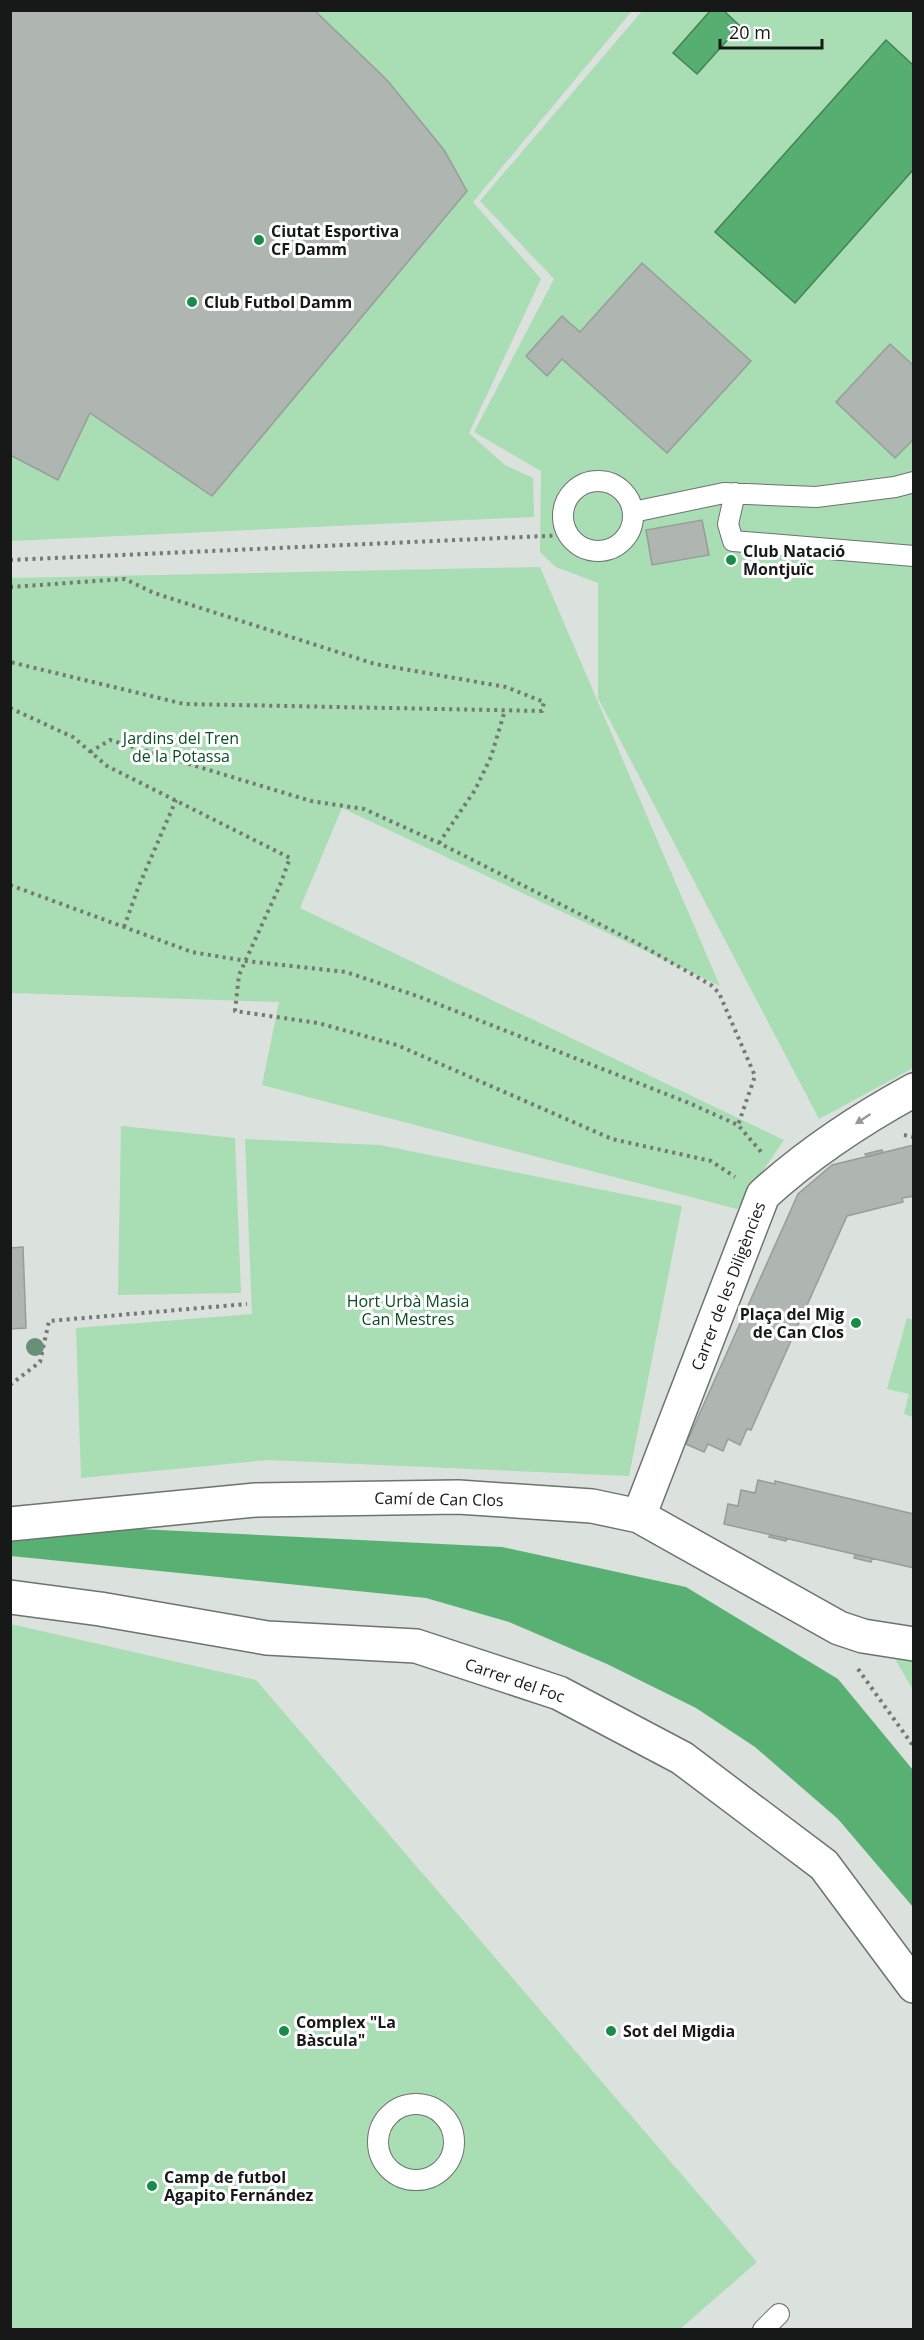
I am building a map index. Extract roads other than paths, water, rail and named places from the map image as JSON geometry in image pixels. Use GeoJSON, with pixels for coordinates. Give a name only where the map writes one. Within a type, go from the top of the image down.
{"type":"FeatureCollection","features":[{"type":"Feature","properties":{"kind":"street","name":"Carrer de les Diligències"},"geometry":{"type":"LineString","coordinates":[[639,1516],[763,1195],[796,1164],[866,1116],[914,1090]]}},
{"type":"Feature","properties":{"kind":"street","name":"Camí de Can Clos"},"geometry":{"type":"LineString","coordinates":[[10,1524],[256,1500],[458,1497],[592,1506],[639,1516],[839,1628],[863,1636],[914,1644]]}},
{"type":"Feature","properties":{"kind":"street","name":"Carrer del Foc"},"geometry":{"type":"LineString","coordinates":[[10,1597],[100,1609],[267,1638],[416,1646],[559,1693],[682,1758],[824,1865],[914,1986]]}},
{"type":"Feature","properties":{"kind":"lane"},"geometry":{"type":"LineString","coordinates":[[591,481],[614,485],[630,501],[633,512],[628,535],[610,550],[586,550],[568,535],[562,514],[565,502],[572,493],[591,481]]}},
{"type":"Feature","properties":{"kind":"lane"},"geometry":{"type":"LineString","coordinates":[[633,512],[724,493],[816,497],[895,487],[914,482]]}},
{"type":"Feature","properties":{"kind":"lane"},"geometry":{"type":"LineString","coordinates":[[735,493],[728,524],[733,541],[914,556]]}},
{"type":"Feature","properties":{"kind":"lane"},"geometry":{"type":"LineString","coordinates":[[764,2330],[779,2314]]}},
{"type":"Feature","properties":{"kind":"place","name":"Ciutat Esportiva CF Damm"},"geometry":{"type":"Point","coordinates":[259,240]}},
{"type":"Feature","properties":{"kind":"place","name":"Club Futbol Damm"},"geometry":{"type":"Point","coordinates":[192,302]}},
{"type":"Feature","properties":{"kind":"place","name":"Club Natació Montjuïc"},"geometry":{"type":"Point","coordinates":[731,560]}},
{"type":"Feature","properties":{"kind":"place","name":"Plaça del Mig de Can Clos"},"geometry":{"type":"Point","coordinates":[856,1323]}},
{"type":"Feature","properties":{"kind":"place","name":"Complex \"La Bàscula\""},"geometry":{"type":"Point","coordinates":[284,2031]}},
{"type":"Feature","properties":{"kind":"place","name":"Sot del Migdia"},"geometry":{"type":"Point","coordinates":[611,2031]}},
{"type":"Feature","properties":{"kind":"place","name":"Camp de futbol Agapito Fernández"},"geometry":{"type":"Point","coordinates":[152,2186]}},
{"type":"Feature","properties":{"kind":"park label","name":"Jardins del Tren de la Potassa"},"geometry":{"type":"Point","coordinates":[181,747]}},
{"type":"Feature","properties":{"kind":"park label","name":"Hort Urbà Masia Can Mestres"},"geometry":{"type":"Point","coordinates":[408,1310]}}]}
